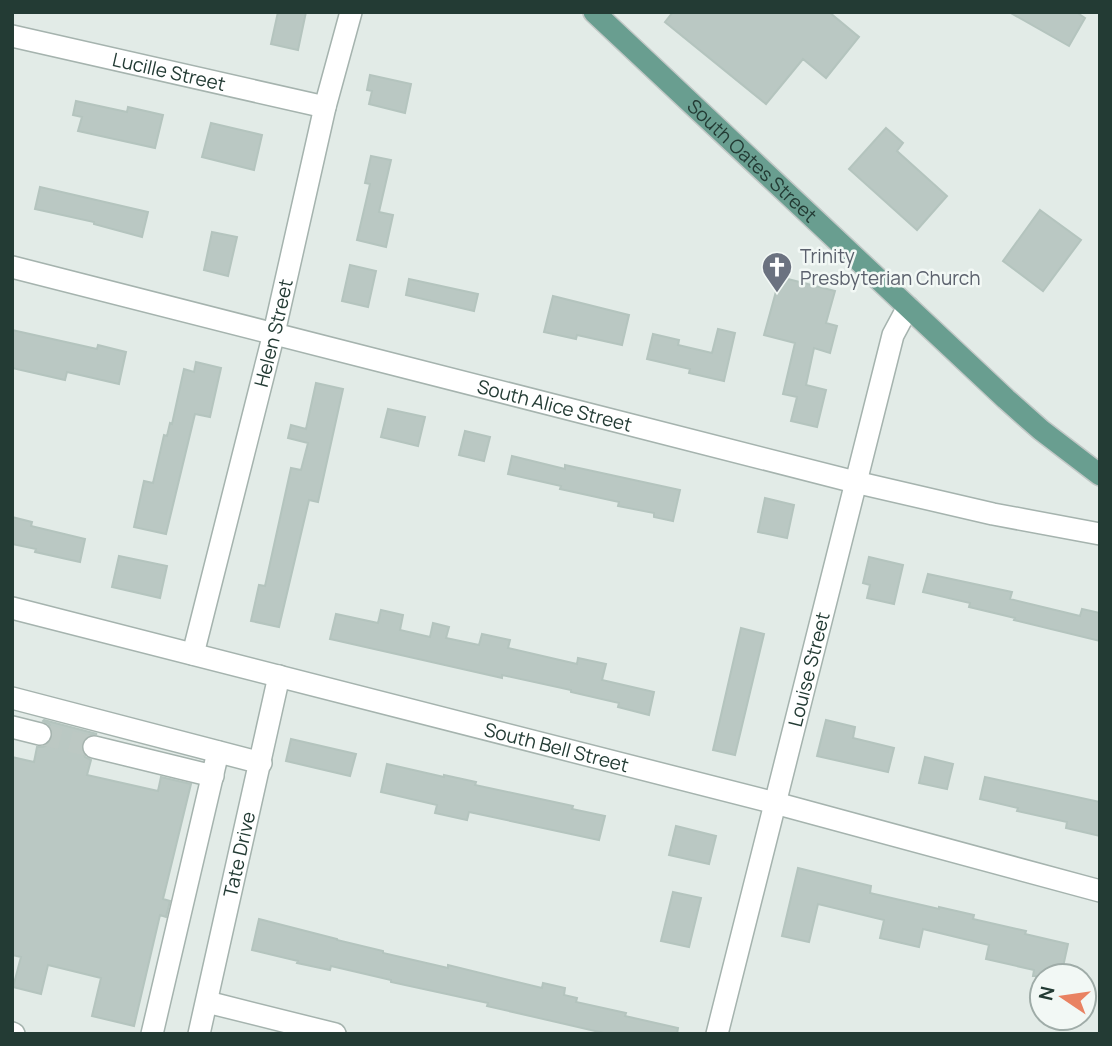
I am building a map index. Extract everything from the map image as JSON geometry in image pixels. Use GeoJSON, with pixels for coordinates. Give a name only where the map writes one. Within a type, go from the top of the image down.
{"type":"FeatureCollection","features":[{"type":"Feature","properties":{"kind":"main road","name":"South Oates Street"},"geometry":{"type":"LineString","coordinates":[[594,12],[1024,415],[1100,475]]}},
{"type":"Feature","properties":{"kind":"street","name":"Helen Street"},"geometry":{"type":"LineString","coordinates":[[193,654],[274,333],[325,107],[351,12]]}},
{"type":"Feature","properties":{"kind":"street","name":"Lucille Street"},"geometry":{"type":"LineString","coordinates":[[12,36],[325,107]]}},
{"type":"Feature","properties":{"kind":"street","name":"South Alice Street"},"geometry":{"type":"LineString","coordinates":[[12,267],[855,482],[1100,534]]}},
{"type":"Feature","properties":{"kind":"street","name":"Louise Street"},"geometry":{"type":"LineString","coordinates":[[717,1034],[893,335],[908,307]]}},
{"type":"Feature","properties":{"kind":"street","name":"South Bell Street"},"geometry":{"type":"LineString","coordinates":[[12,608],[775,803],[1100,891]]}},
{"type":"Feature","properties":{"kind":"street","name":"Tate Drive"},"geometry":{"type":"LineString","coordinates":[[200,1034],[279,676]]}},
{"type":"Feature","properties":{"kind":"street"},"geometry":{"type":"LineString","coordinates":[[12,698],[261,763]]}},
{"type":"Feature","properties":{"kind":"street"},"geometry":{"type":"LineString","coordinates":[[12,727],[40,734]]}},
{"type":"Feature","properties":{"kind":"street"},"geometry":{"type":"LineString","coordinates":[[94,747],[213,776]]}},
{"type":"Feature","properties":{"kind":"street"},"geometry":{"type":"LineString","coordinates":[[152,1034],[218,752]]}},
{"type":"Feature","properties":{"kind":"street"},"geometry":{"type":"LineString","coordinates":[[207,1002],[335,1034]]}},
{"type":"Feature","properties":{"kind":"building"},"geometry":{"type":"Polygon","coordinates":[[[278,12],[306,12],[298,50],[271,44],[278,12]]]}},
{"type":"Feature","properties":{"kind":"building"},"geometry":{"type":"Polygon","coordinates":[[[673,12],[829,12],[859,37],[826,78],[803,59],[766,104],[665,22],[673,12]]]}},
{"type":"Feature","properties":{"kind":"building"},"geometry":{"type":"Polygon","coordinates":[[[1009,12],[1076,12],[1085,18],[1069,46],[1009,12]]]}},
{"type":"Feature","properties":{"kind":"building"},"geometry":{"type":"Polygon","coordinates":[[[370,75],[411,84],[405,113],[369,104],[372,91],[367,90],[370,75]]]}},
{"type":"Feature","properties":{"kind":"building"},"geometry":{"type":"Polygon","coordinates":[[[76,101],[127,112],[128,107],[163,115],[155,148],[78,131],[82,117],[73,115],[76,101]]]}},
{"type":"Feature","properties":{"kind":"building"},"geometry":{"type":"Polygon","coordinates":[[[211,123],[262,135],[254,170],[202,157],[211,123]]]}},
{"type":"Feature","properties":{"kind":"building"},"geometry":{"type":"Polygon","coordinates":[[[886,128],[903,143],[897,151],[947,196],[917,230],[849,169],[886,128]]]}},
{"type":"Feature","properties":{"kind":"building"},"geometry":{"type":"Polygon","coordinates":[[[371,156],[391,160],[379,212],[393,215],[386,247],[357,240],[370,184],[365,183],[371,156]]]}},
{"type":"Feature","properties":{"kind":"building"},"geometry":{"type":"Polygon","coordinates":[[[40,187],[148,212],[142,237],[94,222],[35,209],[40,187]]]}},
{"type":"Feature","properties":{"kind":"building"},"geometry":{"type":"Polygon","coordinates":[[[1040,210],[1081,240],[1043,291],[1003,261],[1040,210]]]}},
{"type":"Feature","properties":{"kind":"building"},"geometry":{"type":"Polygon","coordinates":[[[212,232],[237,237],[228,276],[204,270],[212,232]]]}},
{"type":"Feature","properties":{"kind":"building"},"geometry":{"type":"Polygon","coordinates":[[[350,265],[376,271],[368,307],[342,301],[350,265]]]}},
{"type":"Feature","properties":{"kind":"building"},"geometry":{"type":"Polygon","coordinates":[[[780,277],[835,291],[826,323],[837,326],[830,353],[814,348],[806,385],[826,390],[817,427],[791,421],[797,397],[783,394],[795,343],[764,335],[780,277]]]}},
{"type":"Feature","properties":{"kind":"building"},"geometry":{"type":"Polygon","coordinates":[[[409,279],[478,294],[474,311],[406,295],[409,279]]]}},
{"type":"Feature","properties":{"kind":"building"},"geometry":{"type":"Polygon","coordinates":[[[553,296],[629,315],[622,345],[577,335],[576,339],[544,332],[553,296]]]}},
{"type":"Feature","properties":{"kind":"building"},"geometry":{"type":"Polygon","coordinates":[[[718,329],[735,333],[724,381],[689,373],[690,369],[647,359],[653,334],[679,340],[678,345],[712,353],[718,329]]]}},
{"type":"Feature","properties":{"kind":"building"},"geometry":{"type":"Polygon","coordinates":[[[12,330],[97,349],[98,345],[126,352],[119,384],[67,372],[65,380],[12,368],[12,330]]]}},
{"type":"Feature","properties":{"kind":"building"},"geometry":{"type":"Polygon","coordinates":[[[196,362],[221,368],[210,417],[195,414],[166,534],[134,527],[144,481],[153,483],[164,435],[167,436],[170,423],[172,424],[184,369],[194,372],[196,362]]]}},
{"type":"Feature","properties":{"kind":"building"},"geometry":{"type":"Polygon","coordinates":[[[316,383],[343,389],[318,502],[309,500],[279,627],[251,621],[259,585],[265,586],[291,468],[301,470],[308,443],[288,438],[291,425],[306,429],[316,383]]]}},
{"type":"Feature","properties":{"kind":"building"},"geometry":{"type":"Polygon","coordinates":[[[388,409],[425,417],[418,446],[381,437],[388,409]]]}},
{"type":"Feature","properties":{"kind":"building"},"geometry":{"type":"Polygon","coordinates":[[[465,431],[490,437],[484,461],[459,455],[465,431]]]}},
{"type":"Feature","properties":{"kind":"building"},"geometry":{"type":"Polygon","coordinates":[[[512,456],[565,469],[565,465],[680,490],[673,521],[654,517],[654,513],[618,506],[619,502],[508,474],[512,456]]]}},
{"type":"Feature","properties":{"kind":"building"},"geometry":{"type":"Polygon","coordinates":[[[765,498],[794,505],[787,538],[758,532],[765,498]]]}},
{"type":"Feature","properties":{"kind":"building"},"geometry":{"type":"Polygon","coordinates":[[[12,517],[32,522],[31,526],[85,539],[80,562],[12,544],[12,517]]]}},
{"type":"Feature","properties":{"kind":"building"},"geometry":{"type":"Polygon","coordinates":[[[119,556],[167,566],[160,598],[112,587],[119,556]]]}},
{"type":"Feature","properties":{"kind":"building"},"geometry":{"type":"Polygon","coordinates":[[[869,557],[903,565],[894,604],[867,598],[870,585],[863,583],[869,557]]]}},
{"type":"Feature","properties":{"kind":"building"},"geometry":{"type":"Polygon","coordinates":[[[928,574],[1012,592],[1010,599],[1080,616],[1082,609],[1100,613],[1100,641],[1014,620],[1015,618],[969,607],[970,603],[923,592],[928,574]]]}},
{"type":"Feature","properties":{"kind":"building"},"geometry":{"type":"Polygon","coordinates":[[[381,610],[403,615],[400,630],[430,637],[433,623],[449,627],[446,638],[479,645],[482,634],[510,640],[508,648],[577,664],[578,658],[606,664],[602,680],[654,692],[649,715],[618,707],[619,703],[571,690],[502,675],[502,678],[330,639],[336,614],[378,623],[381,610]]]}},
{"type":"Feature","properties":{"kind":"building"},"geometry":{"type":"Polygon","coordinates":[[[741,628],[764,634],[735,755],[713,750],[741,628]]]}},
{"type":"Feature","properties":{"kind":"building"},"geometry":{"type":"Polygon","coordinates":[[[44,720],[97,734],[84,738],[81,743],[85,757],[91,760],[87,775],[158,791],[161,777],[191,784],[163,899],[170,901],[166,917],[160,915],[134,1026],[92,1016],[101,978],[48,965],[41,994],[13,987],[21,957],[12,955],[12,757],[34,762],[37,747],[49,744],[53,737],[49,724],[44,720]]]}},
{"type":"Feature","properties":{"kind":"building"},"geometry":{"type":"Polygon","coordinates":[[[826,720],[855,727],[853,738],[894,748],[888,772],[817,756],[826,720]]]}},
{"type":"Feature","properties":{"kind":"building"},"geometry":{"type":"Polygon","coordinates":[[[291,739],[356,754],[350,776],[286,761],[291,739]]]}},
{"type":"Feature","properties":{"kind":"building"},"geometry":{"type":"Polygon","coordinates":[[[925,757],[953,764],[947,789],[919,783],[925,757]]]}},
{"type":"Feature","properties":{"kind":"building"},"geometry":{"type":"Polygon","coordinates":[[[387,764],[476,782],[475,785],[573,806],[572,809],[605,816],[599,840],[469,812],[467,820],[435,813],[437,805],[381,792],[387,764]]]}},
{"type":"Feature","properties":{"kind":"building"},"geometry":{"type":"Polygon","coordinates":[[[985,777],[1100,802],[1100,836],[1066,828],[1067,822],[1017,811],[1018,808],[980,799],[985,777]]]}},
{"type":"Feature","properties":{"kind":"building"},"geometry":{"type":"Polygon","coordinates":[[[676,826],[716,836],[709,864],[669,855],[676,826]]]}},
{"type":"Feature","properties":{"kind":"building"},"geometry":{"type":"Polygon","coordinates":[[[798,868],[871,886],[870,893],[974,915],[973,919],[1068,944],[1064,962],[1028,962],[1028,969],[986,959],[989,945],[923,929],[919,947],[880,938],[884,920],[818,904],[809,942],[782,936],[798,868]]]}},
{"type":"Feature","properties":{"kind":"building"},"geometry":{"type":"Polygon","coordinates":[[[673,892],[701,898],[689,947],[661,941],[673,892]]]}},
{"type":"Feature","properties":{"kind":"building"},"geometry":{"type":"Polygon","coordinates":[[[259,919],[448,968],[448,965],[542,988],[543,983],[565,988],[564,995],[577,998],[576,1002],[678,1028],[677,1034],[608,1034],[331,966],[330,970],[297,963],[298,961],[252,950],[259,919]]]}},
{"type":"Feature","properties":{"kind":"tunnel"},"geometry":{"type":"LineString","coordinates":[[40,734],[94,747]]}},
{"type":"Feature","properties":{"kind":"place","name":"Trinity Presbyterian Church"},"geometry":{"type":"Point","coordinates":[777,294]}}]}
